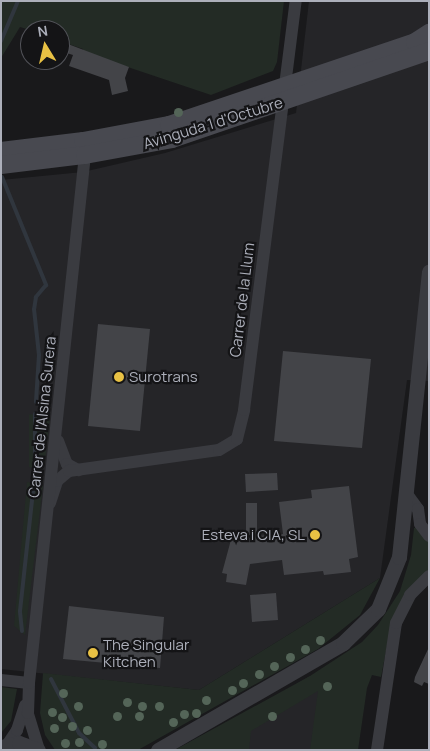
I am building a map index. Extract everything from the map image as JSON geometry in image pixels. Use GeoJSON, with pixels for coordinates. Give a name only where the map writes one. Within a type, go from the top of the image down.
{"type":"FeatureCollection","features":[{"type":"Feature","properties":{"kind":"main road","name":"Avinguda 1 d'Octubre"},"geometry":{"type":"LineString","coordinates":[[1,165],[84,148],[286,94],[423,45]]}},
{"type":"Feature","properties":{"kind":"main road","name":"Avinguda 1 d'Octubre"},"geometry":{"type":"LineString","coordinates":[[1,151],[84,148]]}},
{"type":"Feature","properties":{"kind":"street","name":"Carrer de la Llum"},"geometry":{"type":"LineString","coordinates":[[50,503],[57,481],[69,471],[219,450],[237,439],[244,410],[286,94],[296,1]]}},
{"type":"Feature","properties":{"kind":"street","name":"Carrer de l'Alsina Surera"},"geometry":{"type":"LineString","coordinates":[[38,750],[28,713],[30,683],[50,503],[84,148]]}},
{"type":"Feature","properties":{"kind":"street"},"geometry":{"type":"LineString","coordinates":[[158,750],[343,643],[362,627],[378,609],[392,581],[399,557],[429,272]]}},
{"type":"Feature","properties":{"kind":"street"},"geometry":{"type":"LineString","coordinates":[[56,434],[63,458],[78,470]]}},
{"type":"Feature","properties":{"kind":"street"},"geometry":{"type":"LineString","coordinates":[[407,494],[418,509],[420,524],[428,535]]}},
{"type":"Feature","properties":{"kind":"street"},"geometry":{"type":"LineString","coordinates":[[377,750],[396,623],[410,595],[429,576]]}},
{"type":"Feature","properties":{"kind":"street"},"geometry":{"type":"LineString","coordinates":[[1,680],[30,683]]}},
{"type":"Feature","properties":{"kind":"street","name":"Carrer de l'Alsina Surera"},"geometry":{"type":"LineString","coordinates":[[4,746],[23,714],[30,683]]}},
{"type":"Feature","properties":{"kind":"street"},"geometry":{"type":"LineString","coordinates":[[4,746],[25,744],[38,750]]}},
{"type":"Feature","properties":{"kind":"shaded area"},"geometry":{"type":"Polygon","coordinates":[[[1,1],[284,1],[277,62],[273,71],[211,95],[83,52],[83,49],[70,44],[70,20],[20,20],[20,27],[1,58],[1,1]]]}},
{"type":"Feature","properties":{"kind":"shaded area"},"geometry":{"type":"Polygon","coordinates":[[[309,1],[429,1],[429,381],[407,380],[380,578],[199,690],[1,669],[1,180],[83,172],[165,153],[296,113],[309,1]]]}},
{"type":"Feature","properties":{"kind":"shaded area"},"geometry":{"type":"Polygon","coordinates":[[[29,414],[50,417],[44,468],[40,470],[29,467],[29,414]]]}},
{"type":"Feature","properties":{"kind":"shaded area"},"geometry":{"type":"Polygon","coordinates":[[[27,482],[43,485],[25,635],[14,626],[27,482]]]}},
{"type":"Feature","properties":{"kind":"shaded area"},"geometry":{"type":"Polygon","coordinates":[[[418,527],[429,541],[429,570],[387,646],[381,677],[372,675],[367,688],[358,750],[310,750],[318,691],[251,731],[249,750],[175,750],[310,676],[362,642],[378,625],[400,591],[411,555],[414,528],[418,527]]]}},
{"type":"Feature","properties":{"kind":"shaded area"},"geometry":{"type":"Polygon","coordinates":[[[380,578],[360,615],[318,649],[138,750],[55,750],[45,735],[40,713],[43,673],[199,690],[380,578]]]}},
{"type":"Feature","properties":{"kind":"shaded area"},"geometry":{"type":"Polygon","coordinates":[[[310,676],[358,750],[175,750],[288,689],[310,676]]]}},
{"type":"Feature","properties":{"kind":"shaded area"},"geometry":{"type":"Polygon","coordinates":[[[1,687],[17,689],[11,721],[1,733],[1,687]]]}},
{"type":"Feature","properties":{"kind":"building"},"geometry":{"type":"Polygon","coordinates":[[[70,45],[129,67],[125,78],[128,91],[112,95],[109,80],[70,66],[73,55],[70,54],[70,45]]]}},
{"type":"Feature","properties":{"kind":"building","name":"Surotrans"},"geometry":{"type":"Polygon","coordinates":[[[98,324],[150,329],[140,431],[88,426],[98,324]]]}},
{"type":"Feature","properties":{"kind":"building"},"geometry":{"type":"Polygon","coordinates":[[[283,351],[371,359],[362,448],[274,441],[283,351]]]}},
{"type":"Feature","properties":{"kind":"building"},"geometry":{"type":"Polygon","coordinates":[[[277,473],[278,490],[246,492],[245,474],[277,473]]]}},
{"type":"Feature","properties":{"kind":"building","name":"Esteva i CIA, SL"},"geometry":{"type":"Polygon","coordinates":[[[349,486],[358,557],[349,559],[351,572],[324,575],[323,571],[284,575],[282,560],[250,564],[246,585],[226,582],[227,574],[222,573],[232,536],[246,536],[246,503],[257,503],[257,536],[283,534],[279,502],[312,498],[311,490],[349,486]]]}},
{"type":"Feature","properties":{"kind":"building"},"geometry":{"type":"Polygon","coordinates":[[[276,593],[278,620],[252,622],[250,595],[276,593]]]}},
{"type":"Feature","properties":{"kind":"building"},"geometry":{"type":"Polygon","coordinates":[[[69,606],[164,617],[160,668],[63,659],[69,606]]]}},
{"type":"Feature","properties":{"kind":"building"},"geometry":{"type":"Polygon","coordinates":[[[429,647],[429,684],[424,682],[422,686],[414,682],[429,647]]]}},
{"type":"Feature","properties":{"kind":"waterway"},"geometry":{"type":"LineString","coordinates":[[1,41],[18,1]]}},
{"type":"Feature","properties":{"kind":"waterway"},"geometry":{"type":"LineString","coordinates":[[2,177],[46,285],[36,297],[34,309],[39,355],[36,402]]}},
{"type":"Feature","properties":{"kind":"waterway"},"geometry":{"type":"LineString","coordinates":[[35,414],[35,470]]}},
{"type":"Feature","properties":{"kind":"waterway"},"geometry":{"type":"LineString","coordinates":[[22,631],[20,611],[34,483]]}},
{"type":"Feature","properties":{"kind":"waterway"},"geometry":{"type":"LineString","coordinates":[[51,679],[79,733],[95,748]]}},
{"type":"Feature","properties":{"kind":"place","name":"Surotrans"},"geometry":{"type":"Point","coordinates":[119,377]}},
{"type":"Feature","properties":{"kind":"place","name":"Esteva i CIA, SL"},"geometry":{"type":"Point","coordinates":[315,535]}},
{"type":"Feature","properties":{"kind":"place","name":"The Singular Kitchen"},"geometry":{"type":"Point","coordinates":[93,653]}}]}
